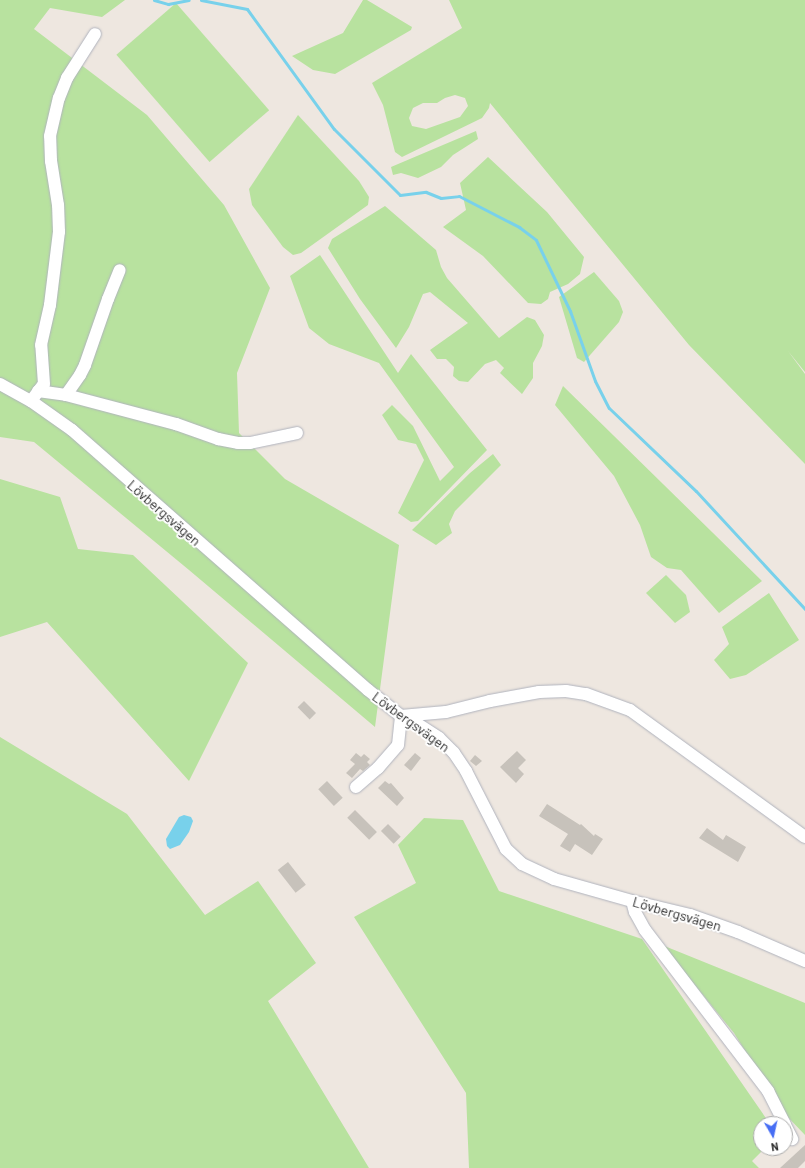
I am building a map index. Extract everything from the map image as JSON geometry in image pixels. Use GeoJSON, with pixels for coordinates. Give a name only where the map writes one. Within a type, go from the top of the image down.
{"type":"FeatureCollection","features":[{"type":"Feature","properties":{"kind":"street"},"geometry":{"type":"LineString","coordinates":[[31,401],[44,384],[41,345],[52,298],[59,232],[58,205],[50,161],[50,136],[59,98],[67,78],[95,34]]}},
{"type":"Feature","properties":{"kind":"street"},"geometry":{"type":"LineString","coordinates":[[66,395],[85,365],[120,270]]}},
{"type":"Feature","properties":{"kind":"street","name":"Lövbergsvägen"},"geometry":{"type":"LineString","coordinates":[[0,384],[31,401],[72,430],[172,520],[401,716],[413,721],[439,738],[454,753],[466,771],[502,844],[514,858],[529,868],[554,879],[632,901],[690,915],[738,932],[805,961]]}},
{"type":"Feature","properties":{"kind":"street"},"geometry":{"type":"LineString","coordinates":[[38,391],[66,395],[176,424],[226,442],[250,443],[297,433]]}},
{"type":"Feature","properties":{"kind":"street"},"geometry":{"type":"LineString","coordinates":[[356,787],[378,768],[398,745],[401,716],[446,712],[539,692],[566,691],[586,694],[630,710],[805,837]]}},
{"type":"Feature","properties":{"kind":"street"},"geometry":{"type":"LineString","coordinates":[[632,901],[635,912],[645,930],[768,1091],[781,1116]]}},
{"type":"Feature","properties":{"kind":"green space"},"geometry":{"type":"Polygon","coordinates":[[[0,0],[125,0],[102,17],[50,8],[34,29],[147,115],[224,205],[270,288],[237,373],[239,433],[285,479],[399,545],[375,727],[34,442],[0,437],[0,0]]]}},
{"type":"Feature","properties":{"kind":"green space"},"geometry":{"type":"Polygon","coordinates":[[[363,0],[367,0],[412,27],[411,30],[335,74],[313,70],[292,56],[343,33],[363,0]]]}},
{"type":"Feature","properties":{"kind":"green space"},"geometry":{"type":"Polygon","coordinates":[[[449,0],[805,0],[805,372],[788,351],[805,374],[805,464],[689,345],[490,103],[489,108],[482,118],[402,157],[395,152],[383,105],[372,83],[462,28],[449,0]],[[455,95],[445,98],[437,103],[423,103],[413,108],[409,118],[412,126],[426,129],[460,117],[468,106],[465,98],[455,95]]]}},
{"type":"Feature","properties":{"kind":"green space"},"geometry":{"type":"Polygon","coordinates":[[[176,3],[269,110],[210,162],[116,55],[176,3]]]}},
{"type":"Feature","properties":{"kind":"green space"},"geometry":{"type":"Polygon","coordinates":[[[298,115],[359,181],[369,197],[368,205],[301,253],[293,255],[283,247],[252,205],[249,189],[298,115]]]}},
{"type":"Feature","properties":{"kind":"green space"},"geometry":{"type":"Polygon","coordinates":[[[476,131],[478,139],[453,155],[441,167],[418,178],[401,173],[393,175],[391,167],[476,131]]]}},
{"type":"Feature","properties":{"kind":"green space"},"geometry":{"type":"Polygon","coordinates":[[[488,157],[547,212],[584,257],[580,274],[568,284],[550,292],[548,299],[541,304],[528,303],[483,256],[443,227],[466,210],[460,183],[488,157]]]}},
{"type":"Feature","properties":{"kind":"green space"},"geometry":{"type":"Polygon","coordinates":[[[385,206],[436,250],[441,267],[447,278],[499,338],[527,317],[535,320],[544,335],[542,346],[533,363],[533,378],[522,394],[500,373],[504,368],[496,360],[485,364],[468,382],[459,381],[453,376],[454,367],[446,359],[437,359],[430,350],[468,323],[430,292],[423,294],[409,327],[396,348],[360,299],[328,248],[332,239],[385,206]]]}},
{"type":"Feature","properties":{"kind":"green space"},"geometry":{"type":"Polygon","coordinates":[[[320,255],[398,373],[411,354],[487,450],[418,521],[411,522],[398,513],[424,460],[416,444],[398,440],[382,415],[392,405],[413,426],[440,481],[454,467],[379,363],[329,344],[309,328],[290,276],[320,255]]]}},
{"type":"Feature","properties":{"kind":"green space"},"geometry":{"type":"Polygon","coordinates":[[[594,272],[619,301],[623,312],[619,322],[584,362],[577,358],[559,297],[594,272]]]}},
{"type":"Feature","properties":{"kind":"green space"},"geometry":{"type":"Polygon","coordinates":[[[563,386],[762,581],[719,613],[681,570],[667,568],[651,557],[640,525],[614,476],[555,405],[563,386]]]}},
{"type":"Feature","properties":{"kind":"green space"},"geometry":{"type":"Polygon","coordinates":[[[493,454],[501,465],[455,511],[449,524],[452,533],[436,545],[412,530],[470,473],[493,454]]]}},
{"type":"Feature","properties":{"kind":"green space"},"geometry":{"type":"Polygon","coordinates":[[[0,479],[60,497],[78,549],[133,555],[248,663],[189,781],[47,622],[0,637],[0,479]]]}},
{"type":"Feature","properties":{"kind":"green space"},"geometry":{"type":"Polygon","coordinates":[[[666,575],[686,595],[690,612],[675,623],[646,593],[666,575]]]}},
{"type":"Feature","properties":{"kind":"green space"},"geometry":{"type":"Polygon","coordinates":[[[769,593],[799,640],[746,675],[730,679],[714,660],[729,644],[722,627],[769,593]]]}},
{"type":"Feature","properties":{"kind":"green space"},"geometry":{"type":"Polygon","coordinates":[[[0,737],[127,814],[205,915],[258,881],[316,963],[268,1001],[369,1168],[0,1168],[0,737]]]}},
{"type":"Feature","properties":{"kind":"green space"},"geometry":{"type":"Polygon","coordinates":[[[424,818],[463,820],[499,891],[642,939],[764,1116],[753,1116],[753,1156],[757,1156],[752,1161],[759,1168],[469,1168],[466,1093],[354,917],[416,883],[398,845],[424,818]]]}},
{"type":"Feature","properties":{"kind":"green space"},"geometry":{"type":"Polygon","coordinates":[[[662,945],[805,1003],[805,1135],[793,1122],[793,1116],[787,1116],[783,1112],[734,1033],[662,945]]]}},
{"type":"Feature","properties":{"kind":"water"},"geometry":{"type":"Polygon","coordinates":[[[184,815],[191,817],[193,821],[189,832],[180,845],[170,849],[167,846],[166,839],[179,817],[184,815]]]}},
{"type":"Feature","properties":{"kind":"building"},"geometry":{"type":"Polygon","coordinates":[[[304,701],[316,713],[310,719],[298,707],[304,701]]]}},
{"type":"Feature","properties":{"kind":"building"},"geometry":{"type":"Polygon","coordinates":[[[517,751],[526,760],[518,768],[524,774],[516,783],[500,767],[517,751]]]}},
{"type":"Feature","properties":{"kind":"building"},"geometry":{"type":"Polygon","coordinates":[[[356,753],[361,757],[364,754],[370,759],[367,762],[370,765],[363,771],[360,769],[352,778],[346,773],[355,764],[350,760],[356,753]]]}},
{"type":"Feature","properties":{"kind":"building"},"geometry":{"type":"Polygon","coordinates":[[[415,753],[421,758],[411,771],[404,765],[415,753]]]}},
{"type":"Feature","properties":{"kind":"building"},"geometry":{"type":"Polygon","coordinates":[[[475,755],[482,761],[476,766],[470,761],[475,755]]]}},
{"type":"Feature","properties":{"kind":"building"},"geometry":{"type":"Polygon","coordinates":[[[327,781],[343,798],[334,806],[318,789],[327,781]]]}},
{"type":"Feature","properties":{"kind":"building"},"geometry":{"type":"Polygon","coordinates":[[[385,781],[389,784],[391,783],[404,798],[397,806],[378,788],[385,781]]]}},
{"type":"Feature","properties":{"kind":"building"},"geometry":{"type":"Polygon","coordinates":[[[547,804],[580,825],[581,824],[594,836],[595,834],[603,839],[592,855],[575,844],[570,852],[560,846],[568,834],[539,816],[547,804]]]}},
{"type":"Feature","properties":{"kind":"building"},"geometry":{"type":"Polygon","coordinates":[[[355,810],[377,832],[369,840],[347,818],[355,810]]]}},
{"type":"Feature","properties":{"kind":"building"},"geometry":{"type":"Polygon","coordinates":[[[388,824],[401,837],[394,844],[381,831],[388,824]]]}},
{"type":"Feature","properties":{"kind":"building"},"geometry":{"type":"Polygon","coordinates":[[[707,828],[723,840],[726,835],[746,847],[738,862],[699,838],[707,828]]]}},
{"type":"Feature","properties":{"kind":"building"},"geometry":{"type":"Polygon","coordinates":[[[288,862],[306,885],[296,893],[278,870],[288,862]]]}},
{"type":"Feature","properties":{"kind":"building"},"geometry":{"type":"Polygon","coordinates":[[[805,1145],[805,1161],[798,1168],[780,1168],[805,1145]]]}},
{"type":"Feature","properties":{"kind":"waterway"},"geometry":{"type":"LineString","coordinates":[[154,0],[168,4],[189,0]]}},
{"type":"Feature","properties":{"kind":"waterway"},"geometry":{"type":"LineString","coordinates":[[201,0],[247,9],[334,129],[400,195],[426,192],[441,198],[459,196],[519,227],[536,240],[570,311],[595,381],[609,408],[696,491],[805,609]]}}]}
